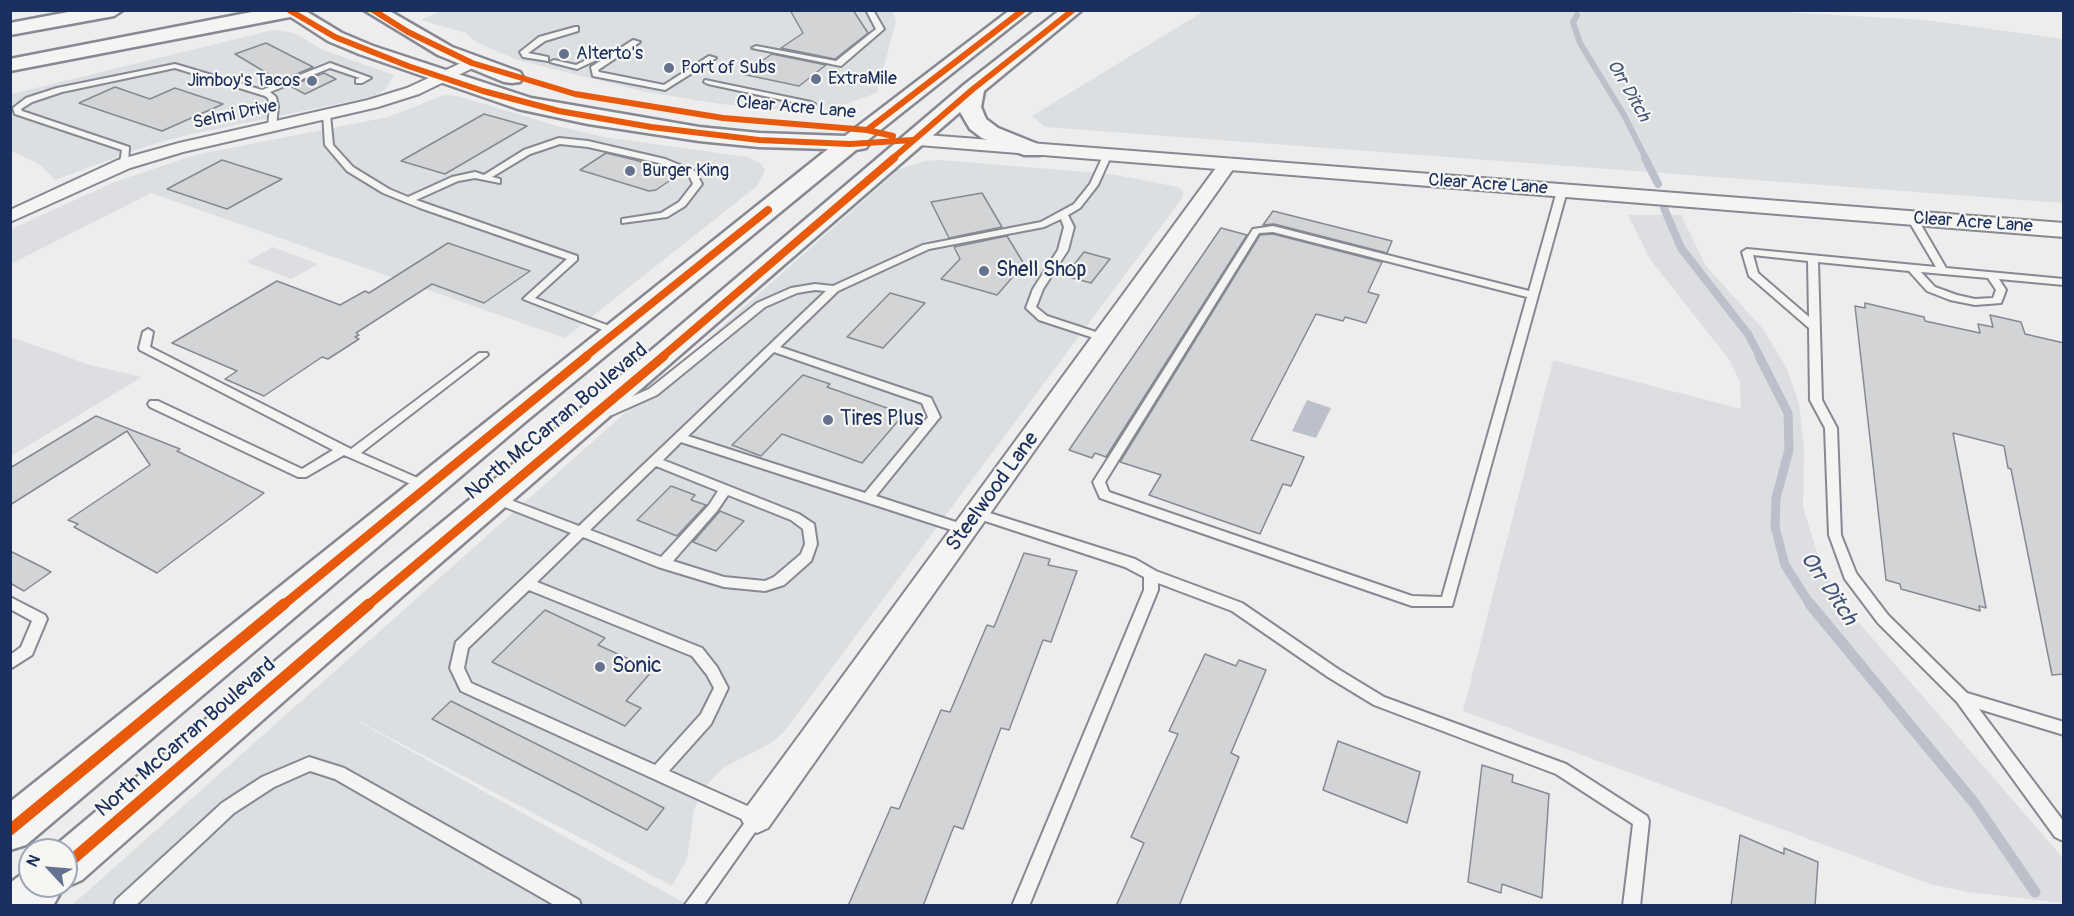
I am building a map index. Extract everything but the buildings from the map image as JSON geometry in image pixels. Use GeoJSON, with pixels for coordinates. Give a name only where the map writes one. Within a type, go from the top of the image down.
{"type":"FeatureCollection","features":[{"type":"Feature","properties":{"kind":"main road"},"geometry":{"type":"LineString","coordinates":[[10,21],[67,10]]}},
{"type":"Feature","properties":{"kind":"main road"},"geometry":{"type":"LineString","coordinates":[[10,29],[114,10]]}},
{"type":"Feature","properties":{"kind":"main road","name":"Clear Acre Lane"},"geometry":{"type":"LineString","coordinates":[[373,10],[408,32],[472,63],[537,84],[613,101],[858,137]]}},
{"type":"Feature","properties":{"kind":"main road","name":"North McCarran Boulevard"},"geometry":{"type":"LineString","coordinates":[[10,830],[616,332],[858,137],[1023,10]]}},
{"type":"Feature","properties":{"kind":"main road","name":"North McCarran Boulevard"},"geometry":{"type":"LineString","coordinates":[[78,855],[973,88],[1073,10]]}},
{"type":"Feature","properties":{"kind":"main road"},"geometry":{"type":"LineString","coordinates":[[10,64],[291,11]]}},
{"type":"Feature","properties":{"kind":"main road","name":"Clear Acre Lane"},"geometry":{"type":"LineString","coordinates":[[291,11],[335,38],[442,78],[559,111],[743,139],[858,137],[913,140]]}},
{"type":"Feature","properties":{"kind":"main road"},"geometry":{"type":"LineString","coordinates":[[10,44],[133,21]]}},
{"type":"Feature","properties":{"kind":"main road"},"geometry":{"type":"LineString","coordinates":[[973,88],[972,115],[978,124],[990,133],[1032,150]]}},
{"type":"Feature","properties":{"kind":"main road"},"geometry":{"type":"LineString","coordinates":[[743,139],[766,147],[785,166],[786,177],[780,192],[768,210]]}},
{"type":"Feature","properties":{"kind":"street","name":"Selmi Drive"},"geometry":{"type":"LineString","coordinates":[[10,217],[124,164],[179,148],[393,98],[472,63]]}},
{"type":"Feature","properties":{"kind":"street","name":"Clear Acre Lane"},"geometry":{"type":"LineString","coordinates":[[913,140],[2064,230]]}},
{"type":"Feature","properties":{"kind":"street","name":"Steelwood Lane"},"geometry":{"type":"LineString","coordinates":[[757,818],[1227,165]]}},
{"type":"Feature","properties":{"kind":"lane"},"geometry":{"type":"LineString","coordinates":[[756,48],[838,64],[880,29],[869,10]]}},
{"type":"Feature","properties":{"kind":"lane"},"geometry":{"type":"LineString","coordinates":[[545,59],[526,55],[524,52],[542,39],[574,28]]}},
{"type":"Feature","properties":{"kind":"lane"},"geometry":{"type":"LineString","coordinates":[[554,62],[576,67],[586,64],[627,40]]}},
{"type":"Feature","properties":{"kind":"lane"},"geometry":{"type":"LineString","coordinates":[[636,42],[594,69],[596,74],[665,88],[712,58]]}},
{"type":"Feature","properties":{"kind":"lane"},"geometry":{"type":"LineString","coordinates":[[263,92],[330,65],[367,78],[359,81]]}},
{"type":"Feature","properties":{"kind":"lane"},"geometry":{"type":"LineString","coordinates":[[124,164],[126,149],[18,112],[17,108],[29,100],[60,90],[174,66],[263,92],[272,98],[272,127]]}},
{"type":"Feature","properties":{"kind":"lane"},"geometry":{"type":"LineString","coordinates":[[708,82],[811,104]]}},
{"type":"Feature","properties":{"kind":"lane"},"geometry":{"type":"LineString","coordinates":[[326,115],[329,145],[346,165],[386,191],[574,258],[528,299],[616,332]]}},
{"type":"Feature","properties":{"kind":"lane"},"geometry":{"type":"LineString","coordinates":[[486,177],[527,152],[559,141],[588,144],[662,161],[692,173],[698,184],[682,204],[664,215],[625,221]]}},
{"type":"Feature","properties":{"kind":"lane"},"geometry":{"type":"LineString","coordinates":[[692,906],[757,818],[466,687],[457,668],[461,646],[834,289],[926,247],[1044,224],[1077,206],[1094,185],[1107,156]]}},
{"type":"Feature","properties":{"kind":"lane"},"geometry":{"type":"LineString","coordinates":[[409,200],[455,179],[475,174],[498,181]]}},
{"type":"Feature","properties":{"kind":"lane"},"geometry":{"type":"LineString","coordinates":[[1533,295],[1273,229],[1256,231],[1099,482],[1104,495],[1412,601],[1447,602],[1533,295],[1562,191]]}},
{"type":"Feature","properties":{"kind":"lane"},"geometry":{"type":"LineString","coordinates":[[1063,213],[1069,227],[1063,250],[1038,289],[1031,308],[1043,318],[1104,338]]}},
{"type":"Feature","properties":{"kind":"lane"},"geometry":{"type":"LineString","coordinates":[[1912,218],[1943,271]]}},
{"type":"Feature","properties":{"kind":"lane"},"geometry":{"type":"LineString","coordinates":[[1814,327],[1754,274],[1747,252],[2064,282]]}},
{"type":"Feature","properties":{"kind":"lane"},"geometry":{"type":"LineString","coordinates":[[1813,259],[1816,400],[1831,428],[1835,536],[1850,575],[1883,619],[1962,698],[2061,832]]}},
{"type":"Feature","properties":{"kind":"lane"},"geometry":{"type":"LineString","coordinates":[[1912,268],[1931,289],[1954,298],[1975,302],[1996,301],[2001,290],[1992,276]]}},
{"type":"Feature","properties":{"kind":"lane"},"geometry":{"type":"LineString","coordinates":[[585,422],[653,392],[761,306],[795,290],[815,287],[834,289]]}},
{"type":"Feature","properties":{"kind":"lane"},"geometry":{"type":"LineString","coordinates":[[148,332],[144,348],[347,452],[427,487]]}},
{"type":"Feature","properties":{"kind":"lane"},"geometry":{"type":"LineString","coordinates":[[772,348],[927,401],[934,417],[868,498]]}},
{"type":"Feature","properties":{"kind":"lane"},"geometry":{"type":"LineString","coordinates":[[154,404],[302,474],[347,452],[483,355]]}},
{"type":"Feature","properties":{"kind":"lane"},"geometry":{"type":"LineString","coordinates":[[678,438],[868,498],[1130,563],[1151,575],[1237,607],[1333,673],[1379,701],[1561,769],[1641,821],[1631,906]]}},
{"type":"Feature","properties":{"kind":"lane"},"geometry":{"type":"LineString","coordinates":[[495,498],[663,563],[723,582],[765,586],[779,581],[806,557],[811,544],[809,526],[795,517],[654,461]]}},
{"type":"Feature","properties":{"kind":"lane"},"geometry":{"type":"LineString","coordinates":[[663,563],[713,508],[726,488]]}},
{"type":"Feature","properties":{"kind":"lane"},"geometry":{"type":"LineString","coordinates":[[1020,906],[1151,590],[1151,575]]}},
{"type":"Feature","properties":{"kind":"lane"},"geometry":{"type":"LineString","coordinates":[[526,583],[697,652],[712,671],[721,688],[706,718],[658,773]]}},
{"type":"Feature","properties":{"kind":"lane"},"geometry":{"type":"LineString","coordinates":[[10,602],[40,619],[27,651],[10,663]]}},
{"type":"Feature","properties":{"kind":"lane"},"geometry":{"type":"LineString","coordinates":[[1962,698],[2064,729]]}},
{"type":"Feature","properties":{"kind":"lane"},"geometry":{"type":"LineString","coordinates":[[122,906],[228,808],[268,782],[309,764],[339,773],[573,906]]}},
{"type":"Feature","properties":{"kind":"shaded area"},"geometry":{"type":"Polygon","coordinates":[[[442,10],[892,10],[896,21],[877,93],[834,108],[811,112],[720,104],[646,92],[517,60],[476,42],[466,33],[421,20],[442,10]]]}},
{"type":"Feature","properties":{"kind":"shaded area"},"geometry":{"type":"Polygon","coordinates":[[[1204,11],[1765,11],[1926,20],[2063,39],[2063,203],[1045,127],[1032,116],[1204,11]]]}},
{"type":"Feature","properties":{"kind":"shaded area"},"geometry":{"type":"Polygon","coordinates":[[[273,30],[294,33],[323,50],[394,75],[385,90],[371,97],[192,134],[147,146],[55,180],[39,164],[11,151],[11,94],[273,30]]]}},
{"type":"Feature","properties":{"kind":"shaded area"},"geometry":{"type":"Polygon","coordinates":[[[444,95],[458,96],[557,126],[604,137],[748,157],[760,163],[765,170],[757,186],[565,338],[117,181],[195,155],[388,117],[444,95]]]}},
{"type":"Feature","properties":{"kind":"shaded area"},"geometry":{"type":"Polygon","coordinates":[[[941,160],[1111,174],[1178,187],[1183,191],[1183,197],[784,732],[771,743],[723,768],[705,787],[694,810],[687,859],[672,886],[341,712],[688,905],[71,906],[899,169],[925,161],[941,160]]]}},
{"type":"Feature","properties":{"kind":"shaded area"},"geometry":{"type":"Polygon","coordinates":[[[117,181],[151,193],[11,264],[11,229],[117,181]]]}},
{"type":"Feature","properties":{"kind":"shaded area"},"geometry":{"type":"Polygon","coordinates":[[[1628,215],[1681,215],[1706,266],[1763,329],[1786,367],[1799,403],[1804,450],[1803,507],[1819,559],[1841,602],[2063,858],[2063,903],[1968,892],[1930,884],[1463,711],[1553,360],[1741,409],[1740,382],[1730,361],[1650,259],[1628,215]]]}},
{"type":"Feature","properties":{"kind":"shaded area"},"geometry":{"type":"Polygon","coordinates":[[[273,247],[318,264],[291,279],[246,262],[273,247]]]}},
{"type":"Feature","properties":{"kind":"shaded area"},"geometry":{"type":"Polygon","coordinates":[[[11,337],[90,365],[142,377],[11,456],[11,337]]]}},
{"type":"Feature","properties":{"kind":"shaded area"},"geometry":{"type":"Polygon","coordinates":[[[1307,400],[1331,408],[1316,438],[1292,431],[1307,400]]]}},
{"type":"Feature","properties":{"kind":"waterway","name":"Orr Ditch"},"geometry":{"type":"LineString","coordinates":[[1577,15],[1573,22],[1580,43],[1624,115],[1646,159]]}},
{"type":"Feature","properties":{"kind":"waterway","name":"Orr Ditch"},"geometry":{"type":"LineString","coordinates":[[1645,158],[1658,184]]}},
{"type":"Feature","properties":{"kind":"waterway","name":"Orr Ditch"},"geometry":{"type":"LineString","coordinates":[[1664,208],[1681,248],[1748,334],[1760,357]]}},
{"type":"Feature","properties":{"kind":"waterway","name":"Orr Ditch"},"geometry":{"type":"LineString","coordinates":[[1759,356],[1788,413],[1789,450],[1776,498],[1775,527],[1785,565],[1811,606]]}},
{"type":"Feature","properties":{"kind":"waterway","name":"Orr Ditch"},"geometry":{"type":"LineString","coordinates":[[1810,604],[1975,804],[2035,892]]}},
{"type":"Feature","properties":{"kind":"cycle path"},"geometry":{"type":"LineString","coordinates":[[289,10],[335,37],[408,66],[483,91],[559,111],[651,127],[759,140],[850,144],[913,140]]}},
{"type":"Feature","properties":{"kind":"cycle path"},"geometry":{"type":"LineString","coordinates":[[373,10],[408,32],[472,63],[575,94],[723,118],[867,130],[893,136]]}},
{"type":"Feature","properties":{"kind":"cycle path"},"geometry":{"type":"LineString","coordinates":[[867,130],[1023,10]]}},
{"type":"Feature","properties":{"kind":"cycle path"},"geometry":{"type":"LineString","coordinates":[[78,855],[392,584],[652,366],[973,89],[1073,10]]}},
{"type":"Feature","properties":{"kind":"cycle path"},"geometry":{"type":"LineString","coordinates":[[10,830],[514,415],[768,210]]}},
{"type":"Feature","properties":{"kind":"place","name":"Alterto's"},"geometry":{"type":"Point","coordinates":[564,54]}},
{"type":"Feature","properties":{"kind":"place","name":"Port of Subs"},"geometry":{"type":"Point","coordinates":[669,68]}},
{"type":"Feature","properties":{"kind":"place","name":"ExtraMile"},"geometry":{"type":"Point","coordinates":[816,79]}},
{"type":"Feature","properties":{"kind":"place","name":"Jimboy's Tacos"},"geometry":{"type":"Point","coordinates":[312,81]}},
{"type":"Feature","properties":{"kind":"place","name":"Burger King"},"geometry":{"type":"Point","coordinates":[630,171]}},
{"type":"Feature","properties":{"kind":"place","name":"Shell Shop"},"geometry":{"type":"Point","coordinates":[984,271]}},
{"type":"Feature","properties":{"kind":"place","name":"Tires Plus"},"geometry":{"type":"Point","coordinates":[828,420]}},
{"type":"Feature","properties":{"kind":"place","name":"Sonic"},"geometry":{"type":"Point","coordinates":[600,667]}}]}
